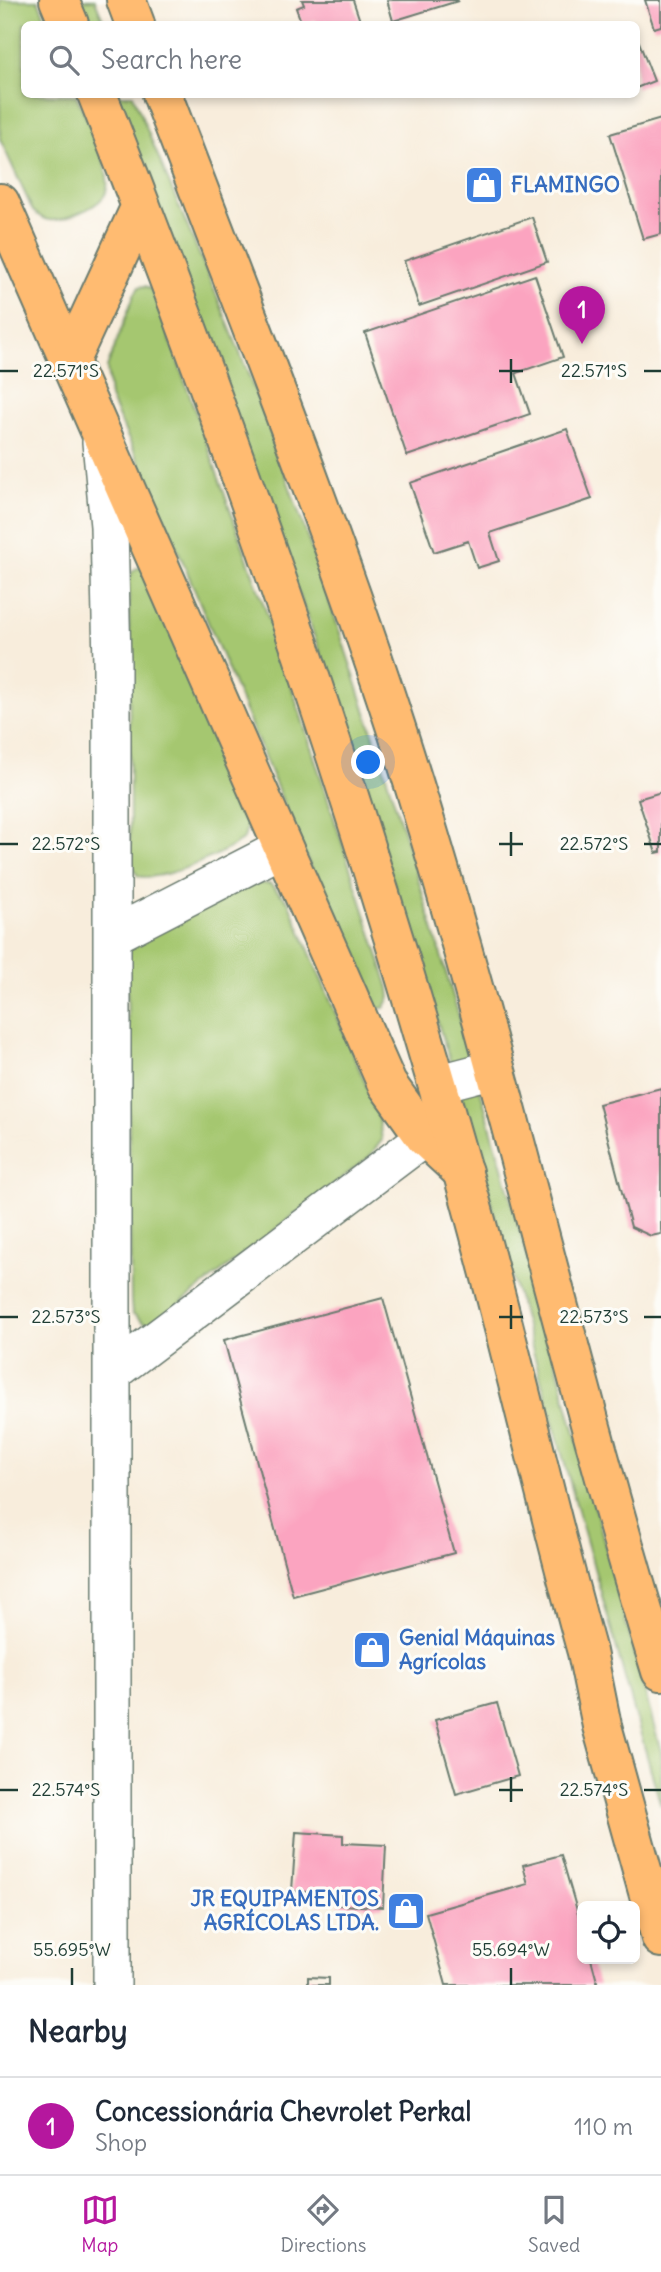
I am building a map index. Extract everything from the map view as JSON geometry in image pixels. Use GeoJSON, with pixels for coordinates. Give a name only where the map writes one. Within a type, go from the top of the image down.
{"type":"FeatureCollection","features":[{"type":"Feature","properties":{"kind":"main road"},"geometry":{"type":"LineString","coordinates":[[59,0],[68,21]]}},
{"type":"Feature","properties":{"kind":"main road"},"geometry":{"type":"LineString","coordinates":[[126,0],[134,21]]}},
{"type":"Feature","properties":{"kind":"main road"},"geometry":{"type":"LineString","coordinates":[[99,98],[141,206],[287,607],[397,946],[463,1172],[587,1652],[603,1726],[661,1938]]}},
{"type":"Feature","properties":{"kind":"main road"},"geometry":{"type":"LineString","coordinates":[[164,98],[304,460],[389,709],[494,1069],[661,1671]]}},
{"type":"Feature","properties":{"kind":"main road"},"geometry":{"type":"LineString","coordinates":[[0,203],[387,1084],[425,1137],[463,1172]]}},
{"type":"Feature","properties":{"kind":"main road"},"geometry":{"type":"LineString","coordinates":[[70,360],[141,206]]}},
{"type":"Feature","properties":{"kind":"main road"},"geometry":{"type":"LineString","coordinates":[[587,1652],[613,1720],[661,1880]]}},
{"type":"Feature","properties":{"kind":"street"},"geometry":{"type":"LineString","coordinates":[[100,427],[110,540],[113,936],[112,1985]]}},
{"type":"Feature","properties":{"kind":"street"},"geometry":{"type":"LineString","coordinates":[[113,936],[283,848]]}},
{"type":"Feature","properties":{"kind":"street"},"geometry":{"type":"LineString","coordinates":[[437,1084],[494,1069]]}},
{"type":"Feature","properties":{"kind":"street"},"geometry":{"type":"LineString","coordinates":[[112,1373],[425,1137]]}},
{"type":"Feature","properties":{"kind":"green space"},"geometry":{"type":"Polygon","coordinates":[[[0,0],[38,0],[47,21],[21,21],[21,98],[77,98],[104,161],[107,187],[104,196],[89,208],[65,218],[55,220],[38,215],[33,211],[0,139],[0,0]]]}},
{"type":"Feature","properties":{"kind":"green space"},"geometry":{"type":"Polygon","coordinates":[[[78,0],[95,0],[104,21],[87,21],[78,0]]]}},
{"type":"Feature","properties":{"kind":"green space"},"geometry":{"type":"Polygon","coordinates":[[[117,98],[134,98],[238,349],[328,597],[381,760],[480,1089],[661,1752],[661,1806],[463,1102],[323,660],[117,98]]]}},
{"type":"Feature","properties":{"kind":"green space"},"geometry":{"type":"Polygon","coordinates":[[[139,287],[151,289],[156,300],[279,648],[389,988],[390,998],[384,1008],[374,1008],[365,998],[170,531],[110,398],[107,368],[134,295],[139,287]]]}},
{"type":"Feature","properties":{"kind":"green space"},"geometry":{"type":"Polygon","coordinates":[[[143,568],[249,818],[244,839],[234,845],[177,871],[149,877],[138,876],[132,867],[130,852],[129,581],[132,572],[143,568]]]}},
{"type":"Feature","properties":{"kind":"green space"},"geometry":{"type":"Polygon","coordinates":[[[270,884],[288,901],[378,1113],[382,1140],[369,1157],[155,1323],[145,1323],[132,1313],[131,1302],[127,956],[133,940],[245,885],[270,884]]]}},
{"type":"Feature","properties":{"kind":"building"},"geometry":{"type":"Polygon","coordinates":[[[302,0],[353,0],[360,21],[301,21],[296,8],[304,5],[302,0]]]}},
{"type":"Feature","properties":{"kind":"building"},"geometry":{"type":"Polygon","coordinates":[[[387,0],[457,0],[458,1],[393,21],[387,0]]]}},
{"type":"Feature","properties":{"kind":"building"},"geometry":{"type":"Polygon","coordinates":[[[645,0],[661,0],[661,26],[654,28],[645,0]]]}},
{"type":"Feature","properties":{"kind":"building"},"geometry":{"type":"Polygon","coordinates":[[[640,45],[654,81],[640,86],[640,45]]]}},
{"type":"Feature","properties":{"kind":"building"},"geometry":{"type":"Polygon","coordinates":[[[661,119],[661,234],[643,239],[610,134],[661,119]]]}},
{"type":"Feature","properties":{"kind":"building"},"geometry":{"type":"Polygon","coordinates":[[[532,217],[547,262],[419,306],[404,261],[532,217]]]}},
{"type":"Feature","properties":{"kind":"building"},"geometry":{"type":"Polygon","coordinates":[[[535,275],[563,357],[516,373],[530,414],[407,456],[365,333],[535,275]]]}},
{"type":"Feature","properties":{"kind":"building"},"geometry":{"type":"Polygon","coordinates":[[[567,429],[592,499],[490,533],[499,561],[477,568],[468,541],[434,552],[410,483],[567,429]]]}},
{"type":"Feature","properties":{"kind":"building"},"geometry":{"type":"Polygon","coordinates":[[[661,792],[661,852],[656,853],[638,799],[661,792]]]}},
{"type":"Feature","properties":{"kind":"building"},"geometry":{"type":"Polygon","coordinates":[[[661,1088],[661,1234],[651,1236],[631,1227],[599,1104],[661,1088]]]}},
{"type":"Feature","properties":{"kind":"building"},"geometry":{"type":"Polygon","coordinates":[[[383,1298],[454,1553],[293,1596],[224,1340],[383,1298]]]}},
{"type":"Feature","properties":{"kind":"building"},"geometry":{"type":"Polygon","coordinates":[[[497,1703],[518,1776],[456,1794],[435,1720],[497,1703]]]}},
{"type":"Feature","properties":{"kind":"building"},"geometry":{"type":"Polygon","coordinates":[[[296,1832],[343,1835],[343,1843],[386,1845],[383,1907],[339,1905],[340,1894],[292,1891],[296,1832]]]}},
{"type":"Feature","properties":{"kind":"building"},"geometry":{"type":"Polygon","coordinates":[[[561,1855],[577,1911],[577,1964],[592,1964],[598,1985],[446,1985],[426,1913],[528,1884],[523,1865],[561,1855]]]}},
{"type":"Feature","properties":{"kind":"building"},"geometry":{"type":"Polygon","coordinates":[[[308,1977],[329,1978],[329,1985],[308,1985],[308,1977]]]}},
{"type":"Feature","properties":{"kind":"place","name":"FLAMINGO"},"geometry":{"type":"Point","coordinates":[484,185]}},
{"type":"Feature","properties":{"kind":"place","name":"Concessionária Chevrolet Perkal"},"geometry":{"type":"Point","coordinates":[582,344]}},
{"type":"Feature","properties":{"kind":"place","name":"Genial Máquinas Agrícolas"},"geometry":{"type":"Point","coordinates":[372,1650]}},
{"type":"Feature","properties":{"kind":"place","name":"JR EQUIPAMENTOS AGRÍCOLAS LTDA."},"geometry":{"type":"Point","coordinates":[406,1911]}}]}
